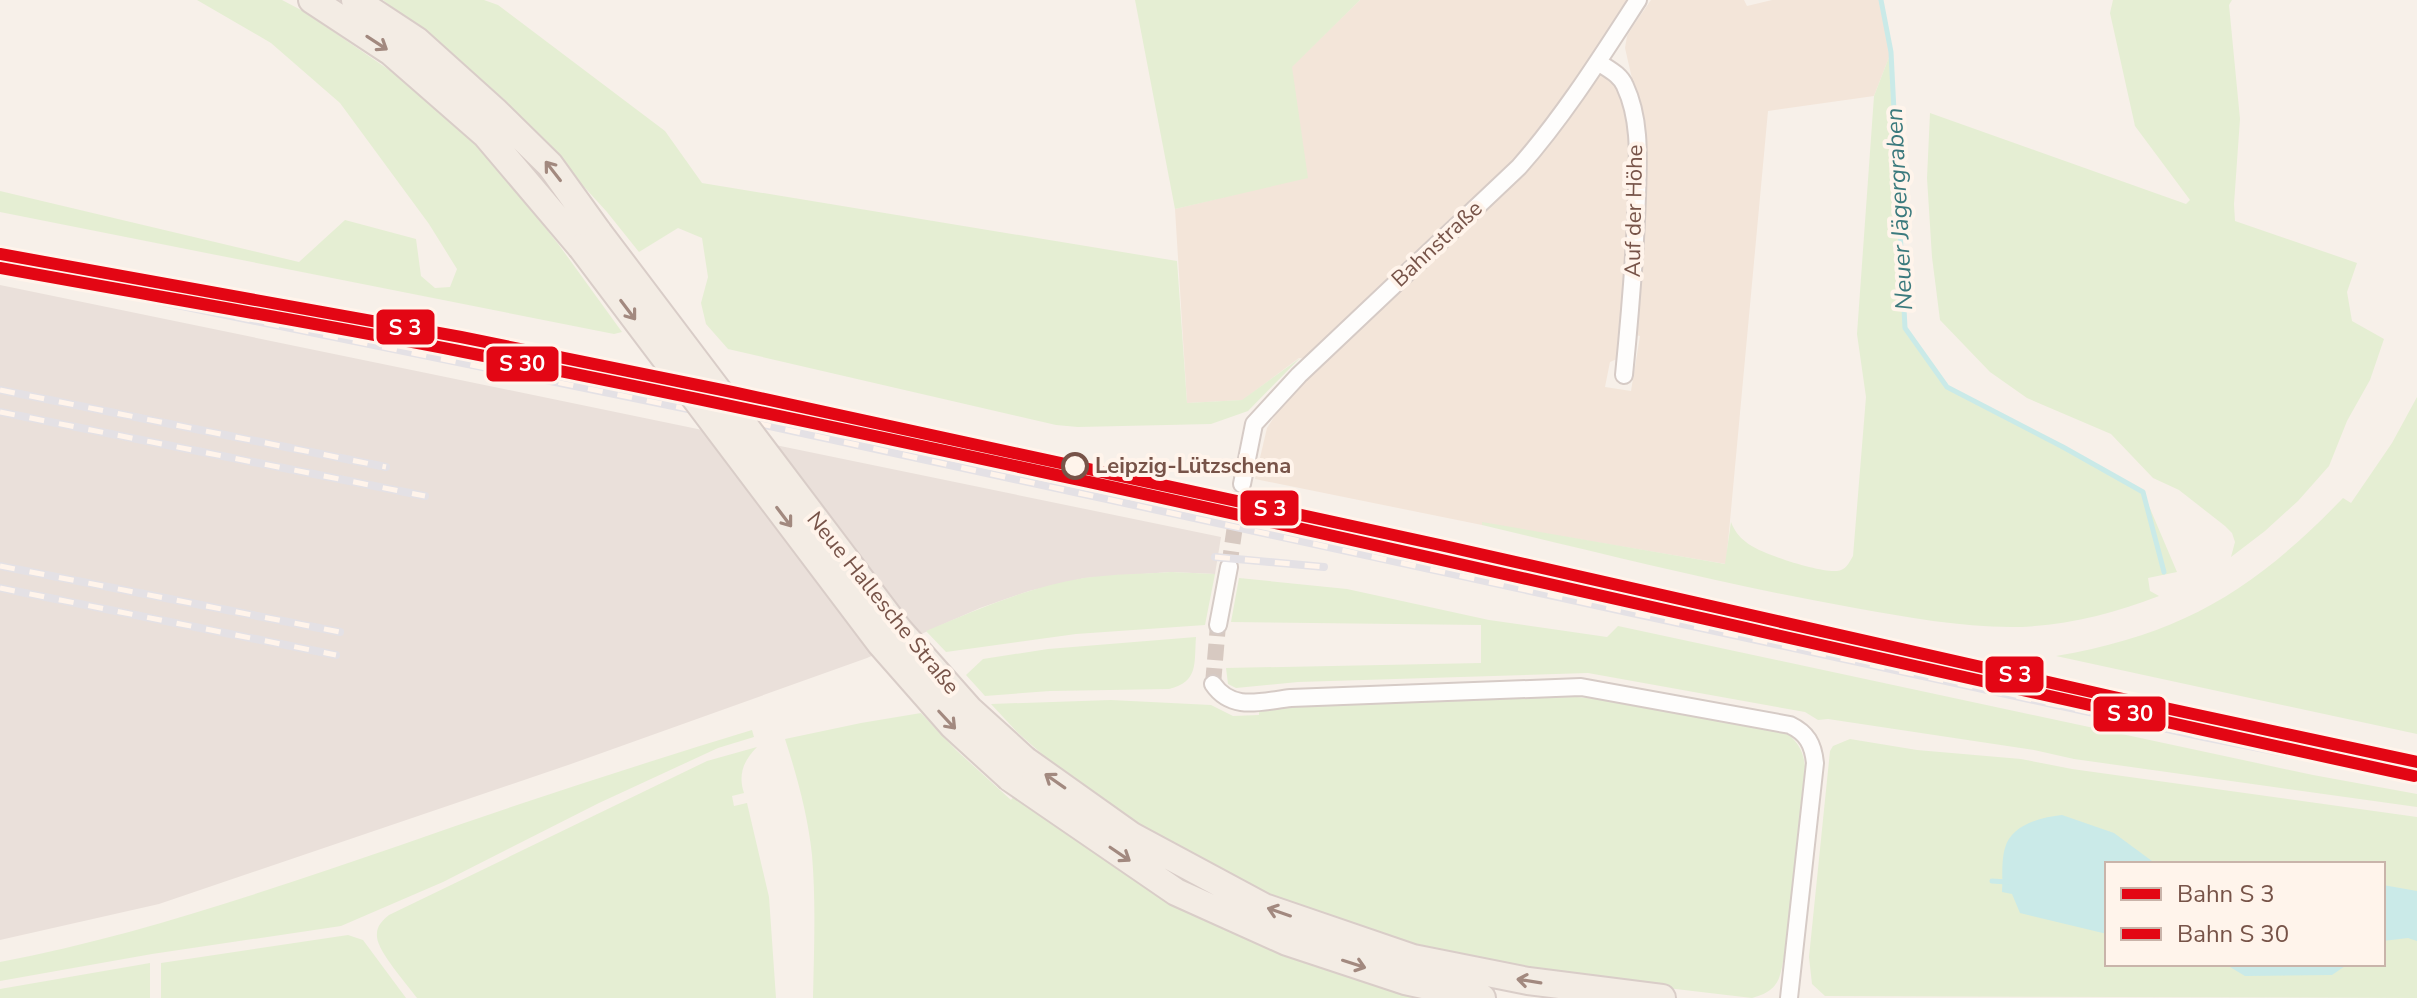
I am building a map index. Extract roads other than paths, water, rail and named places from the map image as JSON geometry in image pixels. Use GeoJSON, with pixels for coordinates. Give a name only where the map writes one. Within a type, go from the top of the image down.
{"type":"FeatureCollection","features":[{"type":"Feature","properties":{"kind":"main road","name":"Neue Hallesche Straße"},"geometry":{"type":"LineString","coordinates":[[312,0],[391,52],[486,135],[590,240]]}},
{"type":"Feature","properties":{"kind":"main road","name":"Neue Hallesche Straße"},"geometry":{"type":"LineString","coordinates":[[355,0],[416,40],[550,165],[590,240],[880,643],[953,726],[1018,769],[1132,836],[1264,907],[1413,958],[1528,981],[1662,998]]}},
{"type":"Feature","properties":{"kind":"main road","name":"Neue Hallesche Straße"},"geometry":{"type":"LineString","coordinates":[[1018,769],[1176,892],[1287,942],[1405,981],[1482,998]]}},
{"type":"Feature","properties":{"kind":"street","name":"Bahnstraße"},"geometry":{"type":"LineString","coordinates":[[1242,484],[1254,424],[1299,375],[1519,167],[1543,140],[1638,0]]}},
{"type":"Feature","properties":{"kind":"street","name":"Auf der Höhe"},"geometry":{"type":"LineString","coordinates":[[1598,62],[1620,77],[1626,87],[1636,124],[1635,263],[1624,375]]}},
{"type":"Feature","properties":{"kind":"street"},"geometry":{"type":"LineString","coordinates":[[1218,625],[1229,567]]}},
{"type":"Feature","properties":{"kind":"street"},"geometry":{"type":"LineString","coordinates":[[1213,684],[1226,699],[1248,702],[1581,687],[1790,725],[1801,730],[1814,750],[1815,763],[1789,998]]}},
{"type":"Feature","properties":{"kind":"water"},"geometry":{"type":"Polygon","coordinates":[[[2062,815],[2114,833],[2153,862],[2105,862],[2105,934],[2020,913],[2012,894],[2002,892],[2003,858],[2008,840],[2020,828],[2062,815]]]}},
{"type":"Feature","properties":{"kind":"water"},"geometry":{"type":"Polygon","coordinates":[[[2385,885],[2417,891],[2417,941],[2408,938],[2385,941],[2385,885]]]}},
{"type":"Feature","properties":{"kind":"water"},"geometry":{"type":"Polygon","coordinates":[[[2228,966],[2345,966],[2332,975],[2245,976],[2228,966]]]}},
{"type":"Feature","properties":{"kind":"waterway","name":"Neuer Jägergraben"},"geometry":{"type":"LineString","coordinates":[[1881,0],[1891,52],[1905,328],[1947,387],[2143,492],[2164,572]]}},
{"type":"Feature","properties":{"kind":"waterway"},"geometry":{"type":"LineString","coordinates":[[1992,881],[2007,882]]}},
{"type":"Feature","properties":{"kind":"tunnel"},"geometry":{"type":"LineString","coordinates":[[1237,508],[1242,484]]}},
{"type":"Feature","properties":{"kind":"tunnel"},"geometry":{"type":"LineString","coordinates":[[1229,567],[1236,519]]}},
{"type":"Feature","properties":{"kind":"tunnel"},"geometry":{"type":"LineString","coordinates":[[1213,684],[1218,625]]}},
{"type":"Feature","properties":{"kind":"railway"},"geometry":{"type":"LineString","coordinates":[[0,269],[688,409]]}},
{"type":"Feature","properties":{"kind":"railway"},"geometry":{"type":"LineString","coordinates":[[0,390],[386,467]]}},
{"type":"Feature","properties":{"kind":"railway"},"geometry":{"type":"LineString","coordinates":[[0,412],[425,496]]}},
{"type":"Feature","properties":{"kind":"railway"},"geometry":{"type":"LineString","coordinates":[[756,423],[2204,737],[2417,779]]}},
{"type":"Feature","properties":{"kind":"railway"},"geometry":{"type":"LineString","coordinates":[[1215,557],[1324,567]]}},
{"type":"Feature","properties":{"kind":"railway"},"geometry":{"type":"LineString","coordinates":[[0,566],[340,632]]}},
{"type":"Feature","properties":{"kind":"railway"},"geometry":{"type":"LineString","coordinates":[[0,588],[336,655]]}},
{"type":"Feature","properties":{"kind":"place","name":"Leipzig-Lützschena"},"geometry":{"type":"Point","coordinates":[1075,466]}}]}
